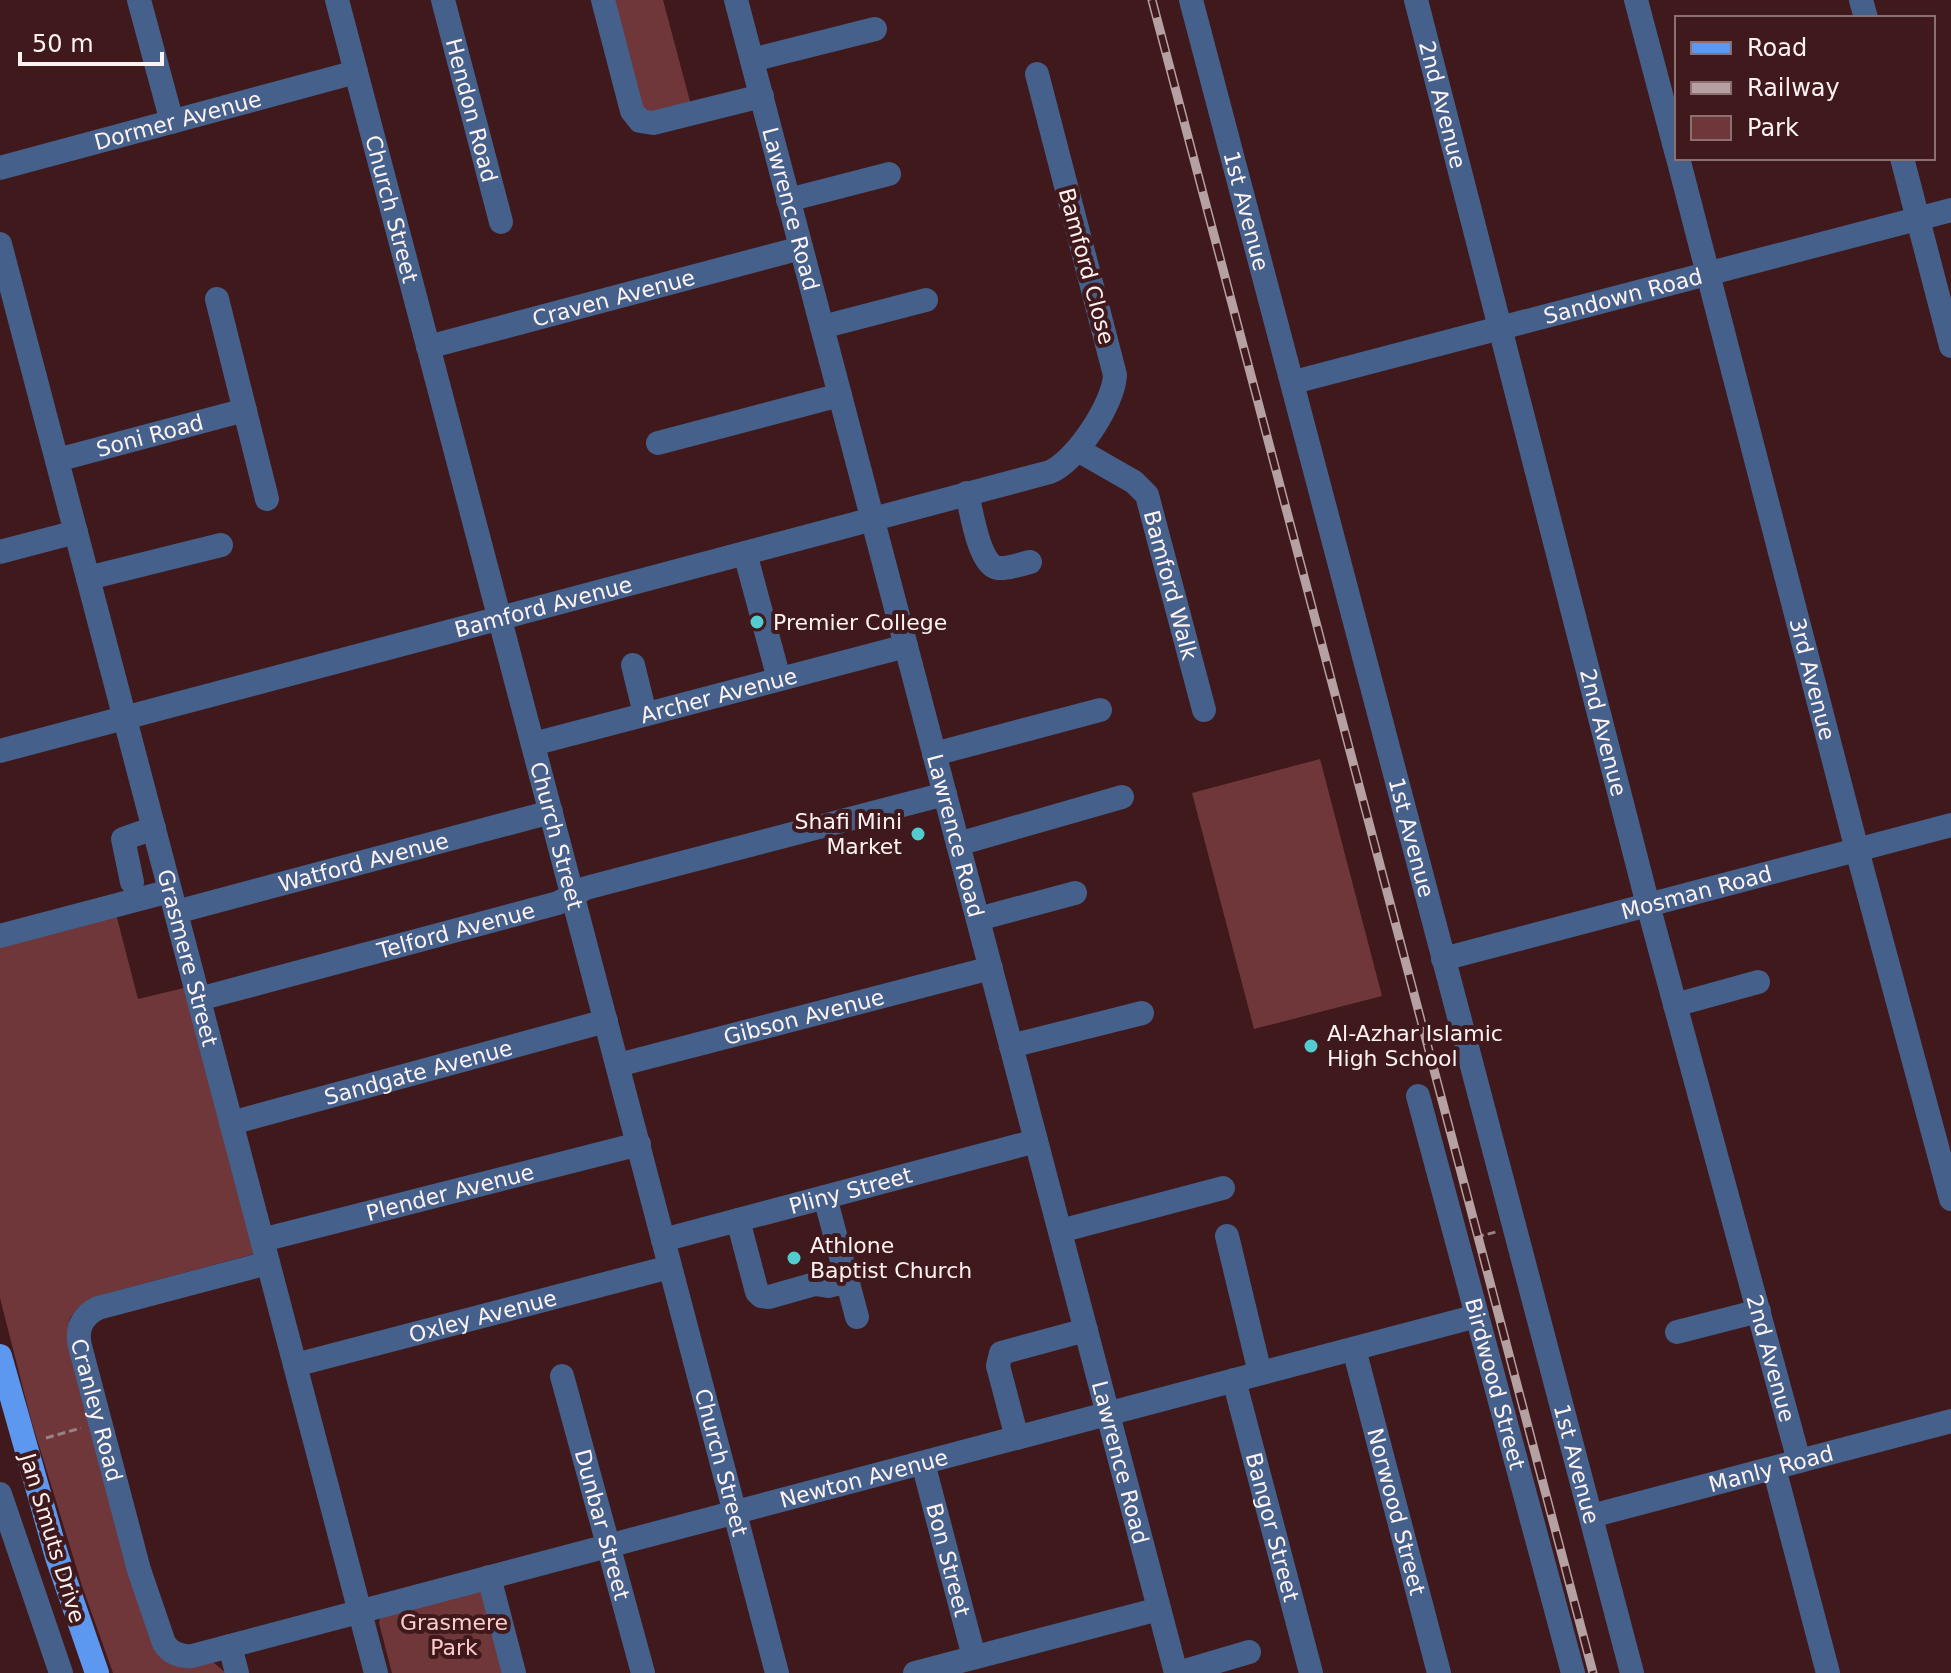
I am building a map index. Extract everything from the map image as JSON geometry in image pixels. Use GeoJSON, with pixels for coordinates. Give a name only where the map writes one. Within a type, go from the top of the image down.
{"type":"FeatureCollection","features":[{"type":"Feature","properties":{"kind":"main road","name":"Jan Smuts Drive"},"geometry":{"type":"LineString","coordinates":[[0,1356],[57,1557],[97,1673]]}},
{"type":"Feature","properties":{"kind":"street"},"geometry":{"type":"LineString","coordinates":[[139,0],[172,122]]}},
{"type":"Feature","properties":{"kind":"street","name":"Church Street"},"geometry":{"type":"LineString","coordinates":[[337,0],[777,1673]]}},
{"type":"Feature","properties":{"kind":"street","name":"Hendon Road"},"geometry":{"type":"LineString","coordinates":[[443,0],[501,222]]}},
{"type":"Feature","properties":{"kind":"street"},"geometry":{"type":"LineString","coordinates":[[603,0],[632,111],[640,121],[653,123],[762,96]]}},
{"type":"Feature","properties":{"kind":"street","name":"Lawrence Road"},"geometry":{"type":"LineString","coordinates":[[736,0],[1177,1673]]}},
{"type":"Feature","properties":{"kind":"street","name":"1st Avenue"},"geometry":{"type":"LineString","coordinates":[[1191,0],[1632,1673]]}},
{"type":"Feature","properties":{"kind":"street","name":"2nd Avenue"},"geometry":{"type":"LineString","coordinates":[[1416,0],[1648,905],[1799,1461]]}},
{"type":"Feature","properties":{"kind":"street","name":"3rd Avenue"},"geometry":{"type":"LineString","coordinates":[[1636,0],[1675,149]]}},
{"type":"Feature","properties":{"kind":"street"},"geometry":{"type":"LineString","coordinates":[[752,60],[875,29]]}},
{"type":"Feature","properties":{"kind":"street","name":"Dormer Avenue"},"geometry":{"type":"LineString","coordinates":[[0,168],[356,72]]}},
{"type":"Feature","properties":{"kind":"street","name":"Bamford Close"},"geometry":{"type":"LineString","coordinates":[[1037,74],[1115,375],[1109,399],[1078,450]]}},
{"type":"Feature","properties":{"kind":"street","name":"3rd Avenue"},"geometry":{"type":"LineString","coordinates":[[1678,160],[1951,1199]]}},
{"type":"Feature","properties":{"kind":"street"},"geometry":{"type":"LineString","coordinates":[[1903,160],[1951,346]]}},
{"type":"Feature","properties":{"kind":"street"},"geometry":{"type":"LineString","coordinates":[[788,200],[889,174]]}},
{"type":"Feature","properties":{"kind":"street","name":"Sandown Road"},"geometry":{"type":"LineString","coordinates":[[1294,382],[1951,210]]}},
{"type":"Feature","properties":{"kind":"street","name":"Grasmere Street"},"geometry":{"type":"LineString","coordinates":[[0,244],[4,276],[57,460],[125,718],[146,830],[173,902],[376,1673]]}},
{"type":"Feature","properties":{"kind":"street","name":"Craven Avenue"},"geometry":{"type":"LineString","coordinates":[[428,347],[801,248]]}},
{"type":"Feature","properties":{"kind":"street"},"geometry":{"type":"LineString","coordinates":[[217,299],[267,499]]}},
{"type":"Feature","properties":{"kind":"street"},"geometry":{"type":"LineString","coordinates":[[822,327],[926,300]]}},
{"type":"Feature","properties":{"kind":"street"},"geometry":{"type":"LineString","coordinates":[[658,443],[840,395]]}},
{"type":"Feature","properties":{"kind":"street","name":"Soni Road"},"geometry":{"type":"LineString","coordinates":[[57,460],[245,410]]}},
{"type":"Feature","properties":{"kind":"street","name":"Bamford Avenue"},"geometry":{"type":"LineString","coordinates":[[0,751],[1050,472],[1066,463],[1078,450]]}},
{"type":"Feature","properties":{"kind":"street","name":"Bamford Walk"},"geometry":{"type":"LineString","coordinates":[[1078,450],[1134,482],[1147,495],[1204,710]]}},
{"type":"Feature","properties":{"kind":"street"},"geometry":{"type":"LineString","coordinates":[[967,493],[985,559],[998,568],[1030,562]]}},
{"type":"Feature","properties":{"kind":"street"},"geometry":{"type":"LineString","coordinates":[[0,552],[76,532]]}},
{"type":"Feature","properties":{"kind":"street"},"geometry":{"type":"LineString","coordinates":[[88,578],[221,545]]}},
{"type":"Feature","properties":{"kind":"street"},"geometry":{"type":"LineString","coordinates":[[745,553],[779,679]]}},
{"type":"Feature","properties":{"kind":"street","name":"Archer Avenue"},"geometry":{"type":"LineString","coordinates":[[533,744],[906,646]]}},
{"type":"Feature","properties":{"kind":"street"},"geometry":{"type":"LineString","coordinates":[[633,665],[645,714]]}},
{"type":"Feature","properties":{"kind":"street"},"geometry":{"type":"LineString","coordinates":[[934,754],[1100,710]]}},
{"type":"Feature","properties":{"kind":"street"},"geometry":{"type":"LineString","coordinates":[[118,752],[146,830],[125,836],[122,842],[132,882]]}},
{"type":"Feature","properties":{"kind":"street","name":"Telford Avenue"},"geometry":{"type":"LineString","coordinates":[[199,999],[543,907],[586,888],[945,794]]}},
{"type":"Feature","properties":{"kind":"street"},"geometry":{"type":"LineString","coordinates":[[958,844],[1122,797]]}},
{"type":"Feature","properties":{"kind":"street","name":"Watford Avenue"},"geometry":{"type":"LineString","coordinates":[[0,936],[173,902],[551,812]]}},
{"type":"Feature","properties":{"kind":"street","name":"Mosman Road"},"geometry":{"type":"LineString","coordinates":[[1443,959],[1951,825]]}},
{"type":"Feature","properties":{"kind":"street"},"geometry":{"type":"LineString","coordinates":[[978,919],[1075,893]]}},
{"type":"Feature","properties":{"kind":"street","name":"Gibson Avenue"},"geometry":{"type":"LineString","coordinates":[[618,1065],[991,968]]}},
{"type":"Feature","properties":{"kind":"street"},"geometry":{"type":"LineString","coordinates":[[1675,1005],[1758,982]]}},
{"type":"Feature","properties":{"kind":"street"},"geometry":{"type":"LineString","coordinates":[[1011,1046],[1142,1013]]}},
{"type":"Feature","properties":{"kind":"street","name":"Sandgate Avenue"},"geometry":{"type":"LineString","coordinates":[[231,1123],[606,1021]]}},
{"type":"Feature","properties":{"kind":"street","name":"Birdwood Street"},"geometry":{"type":"LineString","coordinates":[[1418,1096],[1573,1673]]}},
{"type":"Feature","properties":{"kind":"street","name":"Pliny Street"},"geometry":{"type":"LineString","coordinates":[[663,1240],[1036,1141]]}},
{"type":"Feature","properties":{"kind":"street","name":"Plender Avenue"},"geometry":{"type":"LineString","coordinates":[[265,1252],[639,1144]]}},
{"type":"Feature","properties":{"kind":"street"},"geometry":{"type":"LineString","coordinates":[[1060,1231],[1223,1188]]}},
{"type":"Feature","properties":{"kind":"street"},"geometry":{"type":"LineString","coordinates":[[825,1197],[857,1317]]}},
{"type":"Feature","properties":{"kind":"street"},"geometry":{"type":"LineString","coordinates":[[738,1220],[757,1292],[761,1296],[815,1284],[828,1286],[848,1281]]}},
{"type":"Feature","properties":{"kind":"street"},"geometry":{"type":"LineString","coordinates":[[1227,1236],[1260,1373]]}},
{"type":"Feature","properties":{"kind":"street","name":"Cranley Road"},"geometry":{"type":"LineString","coordinates":[[164,1643],[139,1570],[78,1339],[81,1324],[88,1313],[98,1308],[265,1252]]}},
{"type":"Feature","properties":{"kind":"street","name":"Oxley Avenue"},"geometry":{"type":"LineString","coordinates":[[295,1365],[670,1267]]}},
{"type":"Feature","properties":{"kind":"street"},"geometry":{"type":"LineString","coordinates":[[1677,1332],[1759,1311]]}},
{"type":"Feature","properties":{"kind":"street","name":"Newton Avenue"},"geometry":{"type":"LineString","coordinates":[[164,1643],[174,1653],[186,1657],[1477,1316]]}},
{"type":"Feature","properties":{"kind":"street"},"geometry":{"type":"LineString","coordinates":[[1017,1438],[998,1366],[1001,1353],[1086,1330]]}},
{"type":"Feature","properties":{"kind":"street","name":"Norwood Street"},"geometry":{"type":"LineString","coordinates":[[1354,1349],[1439,1673]]}},
{"type":"Feature","properties":{"kind":"street","name":"Dunbar Street"},"geometry":{"type":"LineString","coordinates":[[562,1376],[643,1673]]}},
{"type":"Feature","properties":{"kind":"street","name":"Bangor Street"},"geometry":{"type":"LineString","coordinates":[[1234,1380],[1311,1673]]}},
{"type":"Feature","properties":{"kind":"street","name":"Manly Road"},"geometry":{"type":"LineString","coordinates":[[1591,1516],[1951,1421]]}},
{"type":"Feature","properties":{"kind":"street","name":"Bon Street"},"geometry":{"type":"LineString","coordinates":[[923,1463],[974,1657]]}},
{"type":"Feature","properties":{"kind":"street"},"geometry":{"type":"LineString","coordinates":[[1774,1468],[1828,1673]]}},
{"type":"Feature","properties":{"kind":"street"},"geometry":{"type":"LineString","coordinates":[[0,1494],[61,1673]]}},
{"type":"Feature","properties":{"kind":"street"},"geometry":{"type":"LineString","coordinates":[[489,1577],[514,1673]]}},
{"type":"Feature","properties":{"kind":"street"},"geometry":{"type":"LineString","coordinates":[[915,1673],[1159,1609]]}},
{"type":"Feature","properties":{"kind":"street"},"geometry":{"type":"LineString","coordinates":[[230,1646],[237,1673]]}},
{"type":"Feature","properties":{"kind":"street"},"geometry":{"type":"LineString","coordinates":[[1177,1673],[1249,1652]]}},
{"type":"Feature","properties":{"kind":"path"},"geometry":{"type":"LineString","coordinates":[[1457,1242],[1515,1227]]}},
{"type":"Feature","properties":{"kind":"path"},"geometry":{"type":"LineString","coordinates":[[38,1441],[100,1422]]}},
{"type":"Feature","properties":{"kind":"green space"},"geometry":{"type":"Polygon","coordinates":[[[612,0],[663,0],[691,105],[654,114],[640,107],[612,0]]]}},
{"type":"Feature","properties":{"kind":"green space"},"geometry":{"type":"Polygon","coordinates":[[[1320,759],[1382,996],[1254,1029],[1192,793],[1320,759]]]}},
{"type":"Feature","properties":{"kind":"green space"},"geometry":{"type":"Polygon","coordinates":[[[116,914],[138,999],[188,987],[258,1253],[105,1294],[78,1308],[70,1318],[68,1329],[157,1648],[214,1663],[226,1673],[113,1673],[82,1586],[30,1416],[0,1298],[0,945],[116,914]]]}},
{"type":"Feature","properties":{"kind":"green space","name":"Grasmere Park"},"geometry":{"type":"Polygon","coordinates":[[[480,1589],[506,1673],[392,1673],[380,1618],[480,1589]]]}},
{"type":"Feature","properties":{"kind":"railway"},"geometry":{"type":"LineString","coordinates":[[1152,0],[1593,1673]]}},
{"type":"Feature","properties":{"kind":"place","name":"Premier College"},"geometry":{"type":"Point","coordinates":[757,622]}},
{"type":"Feature","properties":{"kind":"place","name":"Shafi Mini Market"},"geometry":{"type":"Point","coordinates":[918,834]}},
{"type":"Feature","properties":{"kind":"place","name":"Al-Azhar Islamic High School"},"geometry":{"type":"Point","coordinates":[1311,1046]}},
{"type":"Feature","properties":{"kind":"place","name":"Athlone Baptist Church"},"geometry":{"type":"Point","coordinates":[794,1258]}}]}
